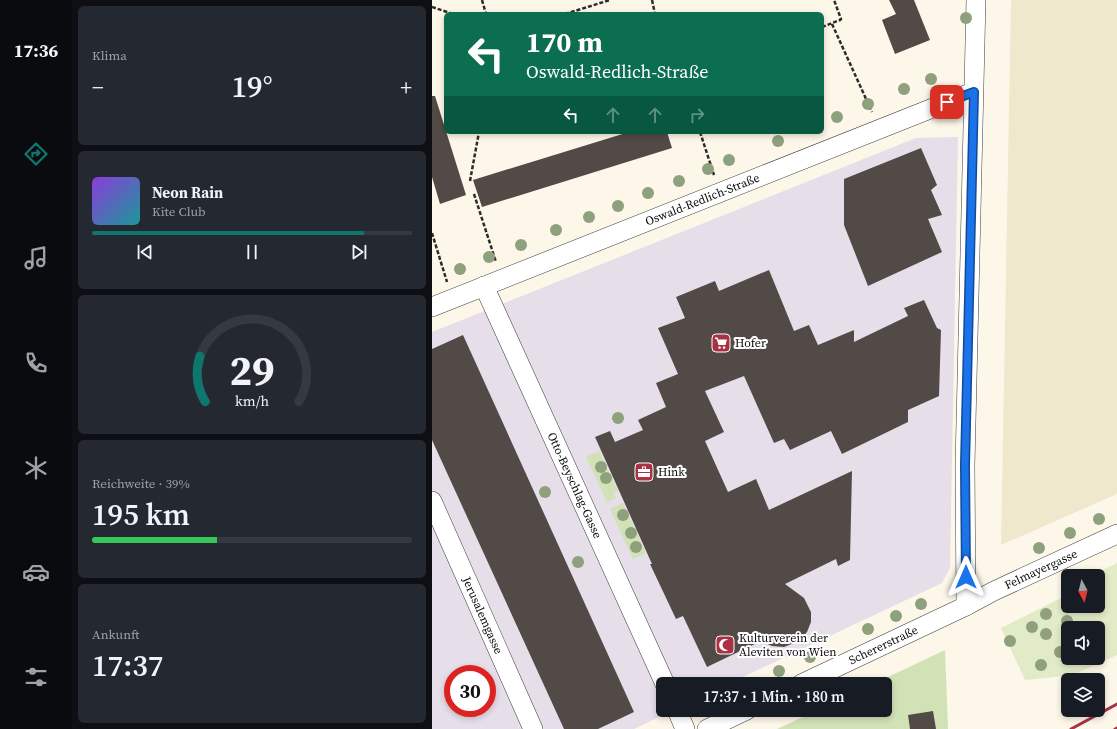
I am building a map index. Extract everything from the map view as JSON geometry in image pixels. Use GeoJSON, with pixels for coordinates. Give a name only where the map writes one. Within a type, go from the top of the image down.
{"type":"FeatureCollection","features":[{"type":"Feature","properties":{"kind":"street"},"geometry":{"type":"LineString","coordinates":[[966,606],[965,465],[976,0]]}},
{"type":"Feature","properties":{"kind":"street","name":"Oswald-Redlich-Straße"},"geometry":{"type":"LineString","coordinates":[[432,307],[974,92]]}},
{"type":"Feature","properties":{"kind":"street","name":"Otto-Beyschlag-Gasse"},"geometry":{"type":"LineString","coordinates":[[493,282],[662,677]]}},
{"type":"Feature","properties":{"kind":"street","name":"Jerusalemgasse"},"geometry":{"type":"LineString","coordinates":[[432,501],[533,729]]}},
{"type":"Feature","properties":{"kind":"street","name":"Felmayergasse"},"geometry":{"type":"LineString","coordinates":[[966,606],[994,591],[1117,534]]}},
{"type":"Feature","properties":{"kind":"street","name":"Schererstraße"},"geometry":{"type":"LineString","coordinates":[[817,677],[966,606]]}},
{"type":"Feature","properties":{"kind":"street"},"geometry":{"type":"LineString","coordinates":[[680,717],[685,729]]}},
{"type":"Feature","properties":{"kind":"street"},"geometry":{"type":"LineString","coordinates":[[707,729],[732,717]]}},
{"type":"Feature","properties":{"kind":"path"},"geometry":{"type":"LineString","coordinates":[[482,0],[485,12]]}},
{"type":"Feature","properties":{"kind":"path"},"geometry":{"type":"LineString","coordinates":[[571,12],[610,0]]}},
{"type":"Feature","properties":{"kind":"path"},"geometry":{"type":"LineString","coordinates":[[652,0],[655,12]]}},
{"type":"Feature","properties":{"kind":"path"},"geometry":{"type":"LineString","coordinates":[[824,26],[841,19],[834,0]]}},
{"type":"Feature","properties":{"kind":"path"},"geometry":{"type":"LineString","coordinates":[[432,7],[447,12]]}},
{"type":"Feature","properties":{"kind":"path"},"geometry":{"type":"LineString","coordinates":[[832,24],[879,129]]}},
{"type":"Feature","properties":{"kind":"path"},"geometry":{"type":"LineString","coordinates":[[470,181],[479,134]]}},
{"type":"Feature","properties":{"kind":"path"},"geometry":{"type":"LineString","coordinates":[[701,134],[720,192]]}},
{"type":"Feature","properties":{"kind":"path"},"geometry":{"type":"LineString","coordinates":[[474,194],[493,282]]}},
{"type":"Feature","properties":{"kind":"path"},"geometry":{"type":"LineString","coordinates":[[432,232],[453,298]]}},
{"type":"Feature","properties":{"kind":"shaded area"},"geometry":{"type":"Polygon","coordinates":[[[1011,0],[1117,0],[1117,494],[1001,545],[1011,0]]]}},
{"type":"Feature","properties":{"kind":"shaded area"},"geometry":{"type":"Polygon","coordinates":[[[958,137],[950,568],[942,583],[743,677],[656,677],[656,717],[659,717],[634,729],[432,729],[432,332],[916,138],[958,137]]]}},
{"type":"Feature","properties":{"kind":"green space"},"geometry":{"type":"Polygon","coordinates":[[[599,451],[618,491],[613,493],[616,498],[607,502],[586,457],[599,451]]]}},
{"type":"Feature","properties":{"kind":"green space"},"geometry":{"type":"Polygon","coordinates":[[[623,503],[646,553],[633,559],[610,509],[623,503]]]}},
{"type":"Feature","properties":{"kind":"green space"},"geometry":{"type":"Polygon","coordinates":[[[1117,563],[1117,655],[1105,660],[1105,621],[1061,621],[1061,665],[1095,665],[1077,673],[1061,673],[1061,676],[1025,680],[1001,628],[1061,598],[1061,613],[1105,613],[1105,569],[1117,563]]]}},
{"type":"Feature","properties":{"kind":"green space"},"geometry":{"type":"Polygon","coordinates":[[[945,650],[948,729],[777,729],[803,717],[892,717],[892,677],[888,677],[945,650]]]}},
{"type":"Feature","properties":{"kind":"building"},"geometry":{"type":"Polygon","coordinates":[[[889,0],[914,0],[930,40],[895,54],[882,20],[896,14],[889,0]]]}},
{"type":"Feature","properties":{"kind":"building"},"geometry":{"type":"Polygon","coordinates":[[[432,96],[435,96],[444,125],[444,134],[447,134],[466,195],[440,204],[432,177],[432,96]]]}},
{"type":"Feature","properties":{"kind":"building"},"geometry":{"type":"Polygon","coordinates":[[[622,134],[668,134],[672,148],[482,207],[473,180],[622,134]]]}},
{"type":"Feature","properties":{"kind":"building"},"geometry":{"type":"Polygon","coordinates":[[[921,148],[937,185],[931,190],[942,215],[928,219],[942,252],[868,286],[844,225],[844,179],[921,148]]]}},
{"type":"Feature","properties":{"kind":"building"},"geometry":{"type":"Polygon","coordinates":[[[769,270],[794,331],[809,325],[818,345],[854,330],[854,342],[908,316],[904,308],[924,300],[937,328],[941,330],[939,396],[908,410],[908,422],[842,454],[831,431],[790,450],[784,439],[774,443],[744,376],[705,391],[724,432],[705,441],[728,492],[756,479],[769,510],[852,471],[850,560],[838,566],[836,559],[785,584],[804,598],[811,612],[811,622],[807,632],[799,641],[784,647],[772,646],[761,641],[707,667],[683,616],[676,619],[650,564],[652,564],[595,437],[610,431],[615,442],[643,430],[638,420],[666,407],[656,383],[678,374],[658,328],[685,318],[676,297],[715,281],[719,291],[769,270]]]}},
{"type":"Feature","properties":{"kind":"building"},"geometry":{"type":"Polygon","coordinates":[[[463,335],[634,712],[598,729],[564,729],[432,440],[432,349],[463,335]]]}},
{"type":"Feature","properties":{"kind":"building"},"geometry":{"type":"Polygon","coordinates":[[[933,711],[936,729],[910,729],[908,715],[933,711]]]}},
{"type":"Feature","properties":{"kind":"railway"},"geometry":{"type":"LineString","coordinates":[[1071,729],[1117,704]]}},
{"type":"Feature","properties":{"kind":"place","name":"Hofer"},"geometry":{"type":"Point","coordinates":[721,343]}},
{"type":"Feature","properties":{"kind":"place","name":"Hink"},"geometry":{"type":"Point","coordinates":[644,472]}},
{"type":"Feature","properties":{"kind":"place","name":"Kulturverein der Aleviten von Wien"},"geometry":{"type":"Point","coordinates":[725,645]}},
{"type":"Feature","properties":{"kind":"route"},"geometry":{"type":"LineString","coordinates":[[947,102],[974,92],[965,465],[966,577]]}}]}
